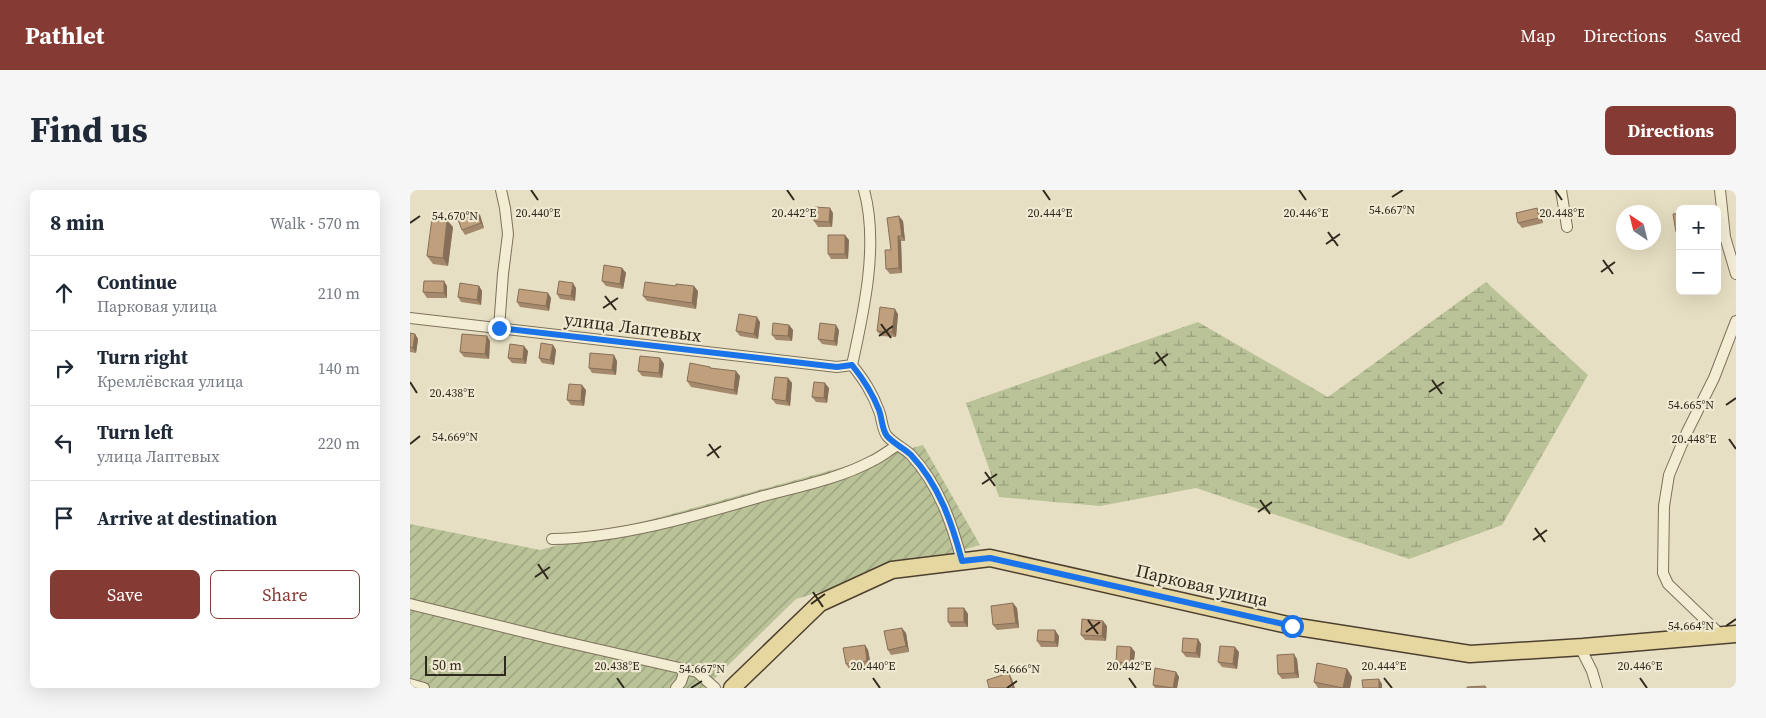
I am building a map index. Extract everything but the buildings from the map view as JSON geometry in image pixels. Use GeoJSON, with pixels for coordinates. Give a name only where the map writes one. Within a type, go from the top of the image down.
{"type":"FeatureCollection","features":[{"type":"Feature","properties":{"kind":"main road","name":"Парковая улица"},"geometry":{"type":"LineString","coordinates":[[732,688],[820,603],[892,570],[990,558],[1292,626],[1470,654],[1580,648],[1728,635]]}},
{"type":"Feature","properties":{"kind":"street"},"geometry":{"type":"LineString","coordinates":[[499,328],[508,234],[506,208],[501,190]]}},
{"type":"Feature","properties":{"kind":"street"},"geometry":{"type":"LineString","coordinates":[[864,190],[869,224],[868,273],[852,365],[869,387],[880,412],[886,435],[911,455],[932,483],[943,504],[955,535],[962,561]]}},
{"type":"Feature","properties":{"kind":"street"},"geometry":{"type":"LineString","coordinates":[[1561,190],[1566,227]]}},
{"type":"Feature","properties":{"kind":"street"},"geometry":{"type":"LineString","coordinates":[[1720,190],[1725,237],[1736,274]]}},
{"type":"Feature","properties":{"kind":"street","name":"улица Лаптевых"},"geometry":{"type":"LineString","coordinates":[[410,318],[837,367],[852,365]]}},
{"type":"Feature","properties":{"kind":"street"},"geometry":{"type":"LineString","coordinates":[[1728,635],[1668,584],[1663,573],[1664,506],[1669,476],[1687,432],[1714,378],[1736,321]]}},
{"type":"Feature","properties":{"kind":"street"},"geometry":{"type":"LineString","coordinates":[[552,539],[573,538],[661,524],[737,504],[838,475],[872,462],[898,445]]}},
{"type":"Feature","properties":{"kind":"street"},"geometry":{"type":"LineString","coordinates":[[410,604],[697,672],[716,688]]}},
{"type":"Feature","properties":{"kind":"street"},"geometry":{"type":"LineString","coordinates":[[1580,648],[1592,671],[1598,688]]}},
{"type":"Feature","properties":{"kind":"street"},"geometry":{"type":"LineString","coordinates":[[676,688],[681,682],[685,670]]}},
{"type":"Feature","properties":{"kind":"street"},"geometry":{"type":"LineString","coordinates":[[410,684],[424,688]]}},
{"type":"Feature","properties":{"kind":"green space"},"geometry":{"type":"Polygon","coordinates":[[[1486,282],[1588,375],[1502,525],[1409,559],[1196,488],[1100,506],[999,497],[966,403],[1198,322],[1328,397],[1486,282]]]}},
{"type":"Feature","properties":{"kind":"green space"},"geometry":{"type":"Polygon","coordinates":[[[923,445],[980,545],[796,599],[705,688],[410,688],[410,524],[540,550],[923,445]]]}},
{"type":"Feature","properties":{"kind":"route"},"geometry":{"type":"LineString","coordinates":[[499,328],[837,367],[852,365],[869,387],[880,412],[886,435],[911,455],[932,483],[943,504],[955,535],[962,561],[990,558],[1292,626]]}}]}
